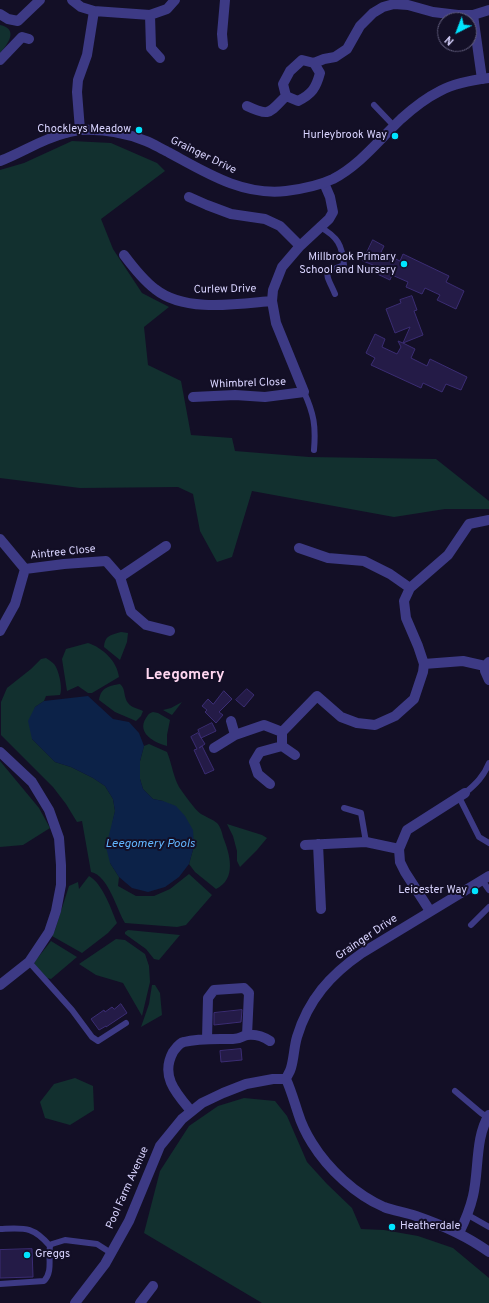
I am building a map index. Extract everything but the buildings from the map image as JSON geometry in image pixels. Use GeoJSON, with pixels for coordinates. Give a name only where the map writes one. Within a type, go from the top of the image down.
{"type":"FeatureCollection","features":[{"type":"Feature","properties":{"kind":"street"},"geometry":{"type":"LineString","coordinates":[[18,21],[40,0]]}},
{"type":"Feature","properties":{"kind":"street"},"geometry":{"type":"LineString","coordinates":[[72,0],[81,7],[94,11],[150,15],[167,10],[175,0]]}},
{"type":"Feature","properties":{"kind":"street"},"geometry":{"type":"LineString","coordinates":[[223,46],[222,34],[225,0]]}},
{"type":"Feature","properties":{"kind":"street"},"geometry":{"type":"LineString","coordinates":[[286,96],[283,84],[290,71],[302,60],[314,63],[324,58],[335,57],[347,49],[360,26],[373,13],[383,7],[394,2],[437,13]]}},
{"type":"Feature","properties":{"kind":"street"},"geometry":{"type":"LineString","coordinates":[[477,14],[489,10]]}},
{"type":"Feature","properties":{"kind":"street"},"geometry":{"type":"LineString","coordinates":[[80,130],[77,92],[78,80],[87,54],[94,11]]}},
{"type":"Feature","properties":{"kind":"street"},"geometry":{"type":"LineString","coordinates":[[0,14],[8,19],[18,21]]}},
{"type":"Feature","properties":{"kind":"street"},"geometry":{"type":"LineString","coordinates":[[150,15],[151,48],[160,58]]}},
{"type":"Feature","properties":{"kind":"street"},"geometry":{"type":"LineString","coordinates":[[0,60],[26,38],[18,21]]}},
{"type":"Feature","properties":{"kind":"street"},"geometry":{"type":"LineString","coordinates":[[477,35],[486,79]]}},
{"type":"Feature","properties":{"kind":"street"},"geometry":{"type":"LineString","coordinates":[[286,96],[298,101],[309,95],[317,85],[320,73],[314,63]]}},
{"type":"Feature","properties":{"kind":"street","name":"Grainger Drive"},"geometry":{"type":"LineString","coordinates":[[0,162],[34,144],[58,135],[80,130],[114,132],[146,141],[217,179],[240,187],[262,191],[302,189],[324,183],[338,176],[363,157],[401,119],[423,101],[440,90],[460,82],[486,79]]}},
{"type":"Feature","properties":{"kind":"street"},"geometry":{"type":"LineString","coordinates":[[247,106],[261,113],[271,112],[286,96]]}},
{"type":"Feature","properties":{"kind":"street"},"geometry":{"type":"LineString","coordinates":[[304,392],[276,323],[272,301],[273,290],[282,267],[300,246],[329,219],[333,212],[330,197],[324,183]]}},
{"type":"Feature","properties":{"kind":"street"},"geometry":{"type":"LineString","coordinates":[[189,197],[231,214],[265,219],[280,226],[300,246]]}},
{"type":"Feature","properties":{"kind":"street","name":"Curlew Drive"},"geometry":{"type":"LineString","coordinates":[[124,255],[144,280],[156,290],[168,297],[182,302],[194,304],[223,304],[272,301]]}},
{"type":"Feature","properties":{"kind":"street","name":"Whimbrel Close"},"geometry":{"type":"LineString","coordinates":[[193,397],[235,395],[265,397],[304,392]]}},
{"type":"Feature","properties":{"kind":"street"},"geometry":{"type":"LineString","coordinates":[[282,746],[282,732],[313,693],[341,717],[357,723],[375,725],[395,716],[414,699],[423,672],[424,664],[406,618],[404,601],[410,588],[448,555],[469,524],[489,520]]}},
{"type":"Feature","properties":{"kind":"street","name":"Aintree Close"},"geometry":{"type":"LineString","coordinates":[[0,539],[25,569]]}},
{"type":"Feature","properties":{"kind":"street"},"geometry":{"type":"LineString","coordinates":[[120,577],[166,546]]}},
{"type":"Feature","properties":{"kind":"street"},"geometry":{"type":"LineString","coordinates":[[299,548],[328,558],[364,561],[390,574],[410,588]]}},
{"type":"Feature","properties":{"kind":"street","name":"Aintree Close"},"geometry":{"type":"LineString","coordinates":[[25,569],[106,561],[120,577],[131,612],[146,625],[170,631]]}},
{"type":"Feature","properties":{"kind":"street","name":"Aintree Close"},"geometry":{"type":"LineString","coordinates":[[0,631],[15,604],[25,569]]}},
{"type":"Feature","properties":{"kind":"street"},"geometry":{"type":"LineString","coordinates":[[424,664],[463,661],[487,664],[485,671],[489,680]]}},
{"type":"Feature","properties":{"kind":"street"},"geometry":{"type":"LineString","coordinates":[[231,721],[235,735]]}},
{"type":"Feature","properties":{"kind":"street"},"geometry":{"type":"LineString","coordinates":[[214,748],[235,735],[264,725],[282,732]]}},
{"type":"Feature","properties":{"kind":"street"},"geometry":{"type":"LineString","coordinates":[[270,784],[258,774],[254,762],[260,752],[282,746],[296,755]]}},
{"type":"Feature","properties":{"kind":"street"},"geometry":{"type":"LineString","coordinates":[[0,752],[32,782],[49,810],[59,838],[61,885],[56,911],[49,932],[29,962],[0,985]]}},
{"type":"Feature","properties":{"kind":"street"},"geometry":{"type":"LineString","coordinates":[[430,911],[400,862],[399,849],[407,830],[462,795]]}},
{"type":"Feature","properties":{"kind":"street"},"geometry":{"type":"LineString","coordinates":[[305,845],[366,842],[399,849]]}},
{"type":"Feature","properties":{"kind":"street"},"geometry":{"type":"LineString","coordinates":[[318,844],[320,909]]}},
{"type":"Feature","properties":{"kind":"street","name":"Grainger Drive"},"geometry":{"type":"LineString","coordinates":[[286,1079],[291,1069],[296,1038],[305,1014],[320,990],[347,964],[430,911],[486,878]]}},
{"type":"Feature","properties":{"kind":"street"},"geometry":{"type":"LineString","coordinates":[[207,1039],[208,998],[214,990],[244,988],[249,993],[247,1035]]}},
{"type":"Feature","properties":{"kind":"street"},"geometry":{"type":"LineString","coordinates":[[191,1111],[175,1092],[168,1076],[168,1066],[176,1047],[183,1042],[207,1039],[239,1039],[247,1035],[264,1037],[270,1041]]}},
{"type":"Feature","properties":{"kind":"street","name":"Pool Farm Avenue"},"geometry":{"type":"LineString","coordinates":[[75,1303],[105,1264],[129,1221],[160,1146],[182,1119],[202,1103],[223,1092],[246,1084],[273,1079],[286,1079]]}},
{"type":"Feature","properties":{"kind":"street"},"geometry":{"type":"LineString","coordinates":[[286,1079],[291,1090],[298,1115],[312,1144],[336,1174],[361,1195],[384,1207],[416,1216],[459,1233],[476,1242],[489,1252]]}},
{"type":"Feature","properties":{"kind":"street"},"geometry":{"type":"LineString","coordinates":[[459,1233],[468,1215],[474,1195],[481,1134],[488,1116]]}},
{"type":"Feature","properties":{"kind":"street"},"geometry":{"type":"LineString","coordinates":[[141,1302],[153,1286]]}},
{"type":"Feature","properties":{"kind":"lane"},"geometry":{"type":"LineString","coordinates":[[374,105],[394,126]]}},
{"type":"Feature","properties":{"kind":"lane"},"geometry":{"type":"LineString","coordinates":[[320,227],[331,233],[338,241],[343,252],[344,265],[330,270],[327,276],[335,294]]}},
{"type":"Feature","properties":{"kind":"lane"},"geometry":{"type":"LineString","coordinates":[[304,392],[311,408],[315,428],[314,450]]}},
{"type":"Feature","properties":{"kind":"lane"},"geometry":{"type":"LineString","coordinates":[[489,763],[485,773],[477,784],[462,795],[479,837],[489,843]]}},
{"type":"Feature","properties":{"kind":"lane"},"geometry":{"type":"LineString","coordinates":[[344,808],[361,813],[366,842]]}},
{"type":"Feature","properties":{"kind":"lane"},"geometry":{"type":"LineString","coordinates":[[486,878],[489,890]]}},
{"type":"Feature","properties":{"kind":"lane"},"geometry":{"type":"LineString","coordinates":[[471,925],[489,907]]}},
{"type":"Feature","properties":{"kind":"lane"},"geometry":{"type":"LineString","coordinates":[[29,962],[72,1010],[92,1036],[98,1041],[126,1023]]}},
{"type":"Feature","properties":{"kind":"lane"},"geometry":{"type":"LineString","coordinates":[[455,1091],[481,1113],[488,1116]]}},
{"type":"Feature","properties":{"kind":"lane"},"geometry":{"type":"LineString","coordinates":[[468,1215],[489,1227]]}},
{"type":"Feature","properties":{"kind":"lane"},"geometry":{"type":"LineString","coordinates":[[0,1229],[25,1228],[42,1237],[50,1246],[50,1268],[48,1278],[44,1282],[0,1284]]}},
{"type":"Feature","properties":{"kind":"lane"},"geometry":{"type":"LineString","coordinates":[[50,1246],[65,1240],[97,1244],[111,1253]]}},
{"type":"Feature","properties":{"kind":"green space"},"geometry":{"type":"Polygon","coordinates":[[[0,25],[9,30],[10,37],[9,41],[0,53],[0,25]]]}},
{"type":"Feature","properties":{"kind":"green space"},"geometry":{"type":"Polygon","coordinates":[[[72,141],[111,143],[157,163],[165,171],[101,219],[113,249],[142,293],[169,307],[144,327],[148,365],[181,381],[191,435],[232,438],[235,451],[309,457],[436,459],[489,501],[489,509],[445,509],[394,517],[252,491],[232,557],[217,562],[200,531],[193,494],[178,487],[80,488],[0,478],[0,170],[24,163],[72,141]]]}},
{"type":"Feature","properties":{"kind":"green space"},"geometry":{"type":"Polygon","coordinates":[[[121,632],[128,633],[127,642],[120,660],[104,647],[107,638],[121,632]]]}},
{"type":"Feature","properties":{"kind":"green space"},"geometry":{"type":"Polygon","coordinates":[[[88,643],[99,648],[108,656],[118,671],[119,677],[92,693],[88,693],[78,686],[67,691],[62,659],[66,649],[88,643]]]}},
{"type":"Feature","properties":{"kind":"green space"},"geometry":{"type":"Polygon","coordinates":[[[46,658],[54,664],[59,675],[61,692],[60,695],[46,696],[44,701],[35,707],[32,739],[55,762],[71,767],[105,786],[113,799],[115,811],[112,825],[110,863],[119,877],[118,886],[136,896],[154,896],[170,889],[189,874],[212,895],[186,925],[177,927],[125,923],[107,886],[102,879],[91,872],[82,821],[77,822],[53,787],[1,735],[1,702],[7,688],[41,659],[46,658]]]}},
{"type":"Feature","properties":{"kind":"green space"},"geometry":{"type":"Polygon","coordinates":[[[120,684],[123,688],[125,698],[128,703],[143,711],[141,716],[136,721],[115,712],[99,700],[102,692],[106,688],[120,684]]]}},
{"type":"Feature","properties":{"kind":"green space"},"geometry":{"type":"Polygon","coordinates":[[[182,702],[172,715],[163,710],[171,708],[182,702]]]}},
{"type":"Feature","properties":{"kind":"green space"},"geometry":{"type":"Polygon","coordinates":[[[153,712],[158,713],[170,720],[167,735],[167,746],[152,740],[145,733],[143,728],[144,723],[148,715],[153,712]]]}},
{"type":"Feature","properties":{"kind":"green space"},"geometry":{"type":"Polygon","coordinates":[[[149,744],[167,752],[179,787],[198,812],[218,824],[220,827],[228,851],[230,866],[227,879],[223,885],[216,889],[195,872],[189,864],[194,846],[163,801],[153,799],[143,789],[140,779],[140,761],[144,746],[149,744]]]}},
{"type":"Feature","properties":{"kind":"green space"},"geometry":{"type":"Polygon","coordinates":[[[0,761],[39,808],[50,828],[23,845],[0,847],[0,761]]]}},
{"type":"Feature","properties":{"kind":"green space"},"geometry":{"type":"Polygon","coordinates":[[[227,824],[267,838],[240,867],[237,861],[237,851],[233,836],[227,824]]]}},
{"type":"Feature","properties":{"kind":"green space"},"geometry":{"type":"Polygon","coordinates":[[[89,876],[102,891],[117,923],[108,933],[82,953],[52,936],[69,886],[78,882],[79,889],[89,876]]]}},
{"type":"Feature","properties":{"kind":"green space"},"geometry":{"type":"Polygon","coordinates":[[[128,930],[180,935],[159,960],[154,959],[146,949],[125,934],[128,930]]]}},
{"type":"Feature","properties":{"kind":"green space"},"geometry":{"type":"Polygon","coordinates":[[[116,939],[125,940],[145,954],[149,966],[150,982],[142,1016],[123,983],[96,975],[79,964],[116,939]]]}},
{"type":"Feature","properties":{"kind":"green space"},"geometry":{"type":"Polygon","coordinates":[[[51,941],[77,957],[51,979],[47,978],[34,964],[51,941]]]}},
{"type":"Feature","properties":{"kind":"green space"},"geometry":{"type":"Polygon","coordinates":[[[152,985],[155,985],[160,993],[162,1015],[141,1027],[149,1004],[152,985]]]}},
{"type":"Feature","properties":{"kind":"green space"},"geometry":{"type":"Polygon","coordinates":[[[75,1078],[93,1086],[94,1110],[70,1125],[45,1118],[40,1102],[54,1084],[75,1078]]]}},
{"type":"Feature","properties":{"kind":"green space"},"geometry":{"type":"Polygon","coordinates":[[[244,1098],[275,1101],[287,1116],[307,1162],[352,1208],[361,1229],[384,1230],[418,1236],[453,1248],[489,1278],[489,1303],[262,1303],[144,1233],[160,1171],[189,1126],[218,1106],[244,1098]]]}},
{"type":"Feature","properties":{"kind":"water","name":"Leegomery Pools"},"geometry":{"type":"Polygon","coordinates":[[[88,696],[113,719],[129,722],[139,733],[144,746],[140,761],[140,779],[143,789],[153,799],[176,806],[185,816],[193,830],[194,846],[189,864],[179,877],[165,887],[148,892],[132,888],[119,877],[110,863],[106,847],[115,811],[113,799],[105,786],[71,767],[55,762],[32,739],[28,721],[35,707],[44,701],[88,696]]]}},
{"type":"Feature","properties":{"kind":"place","name":"Chockleys Meadow"},"geometry":{"type":"Point","coordinates":[139,130]}},
{"type":"Feature","properties":{"kind":"place","name":"Hurleybrook Way"},"geometry":{"type":"Point","coordinates":[395,136]}},
{"type":"Feature","properties":{"kind":"place","name":"Millbrook Primary School and Nursery"},"geometry":{"type":"Point","coordinates":[404,264]}},
{"type":"Feature","properties":{"kind":"place","name":"Leicester Way"},"geometry":{"type":"Point","coordinates":[475,891]}},
{"type":"Feature","properties":{"kind":"place","name":"Heatherdale"},"geometry":{"type":"Point","coordinates":[392,1227]}},
{"type":"Feature","properties":{"kind":"place","name":"Greggs"},"geometry":{"type":"Point","coordinates":[27,1255]}},
{"type":"Feature","properties":{"kind":"district","name":"Leegomery"},"geometry":{"type":"Point","coordinates":[185,676]}}]}
